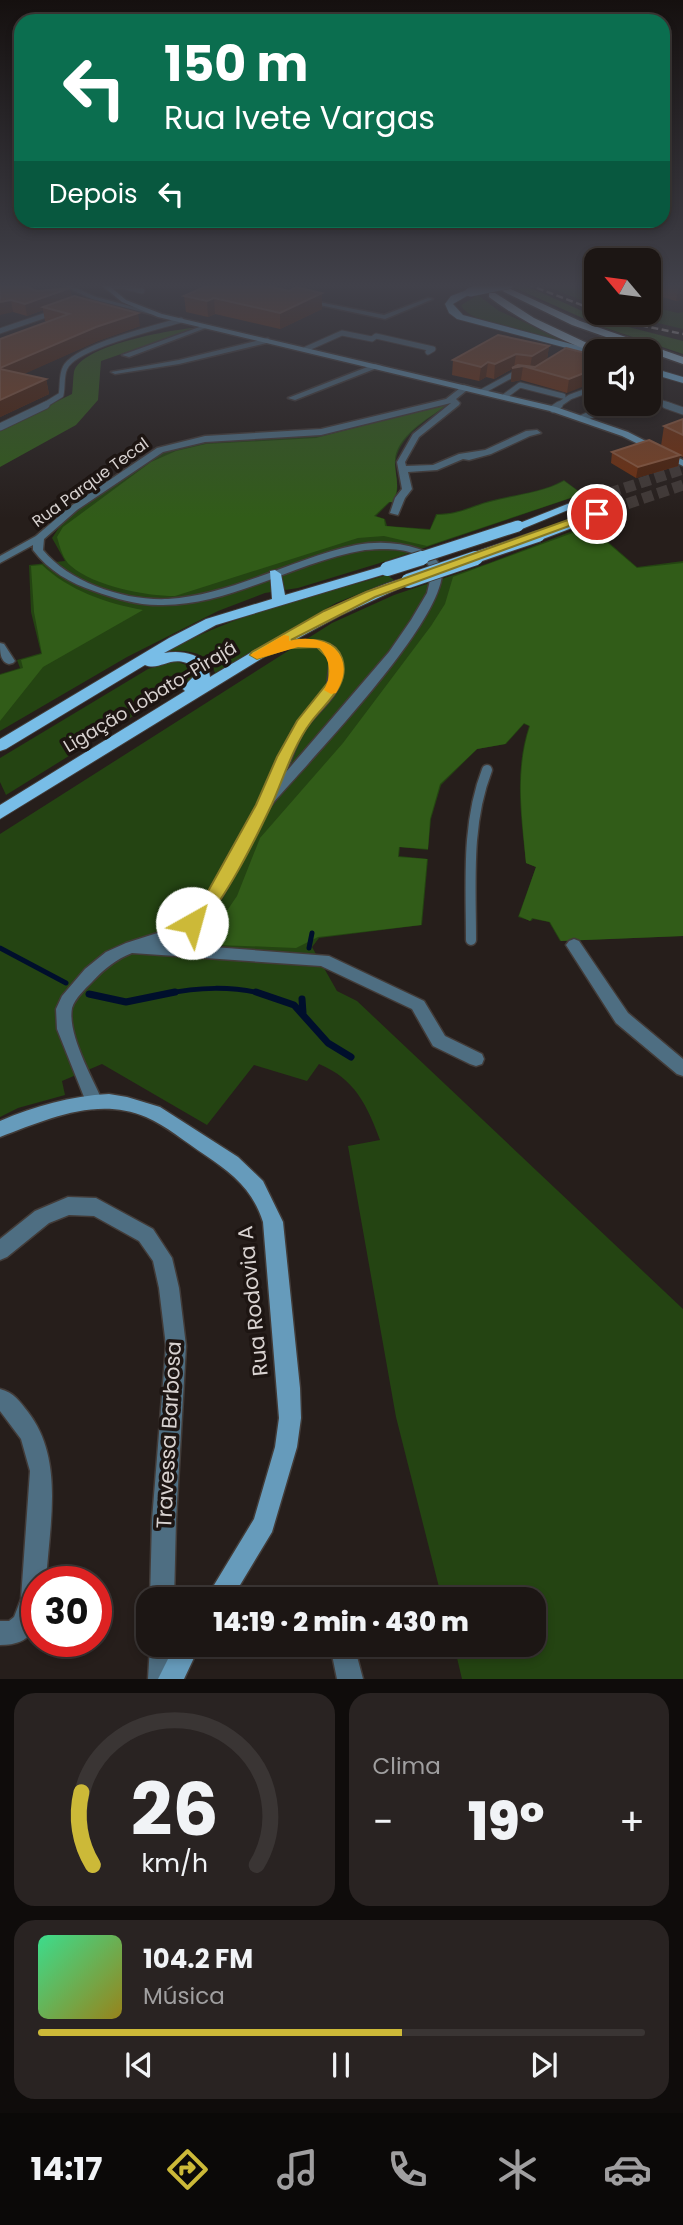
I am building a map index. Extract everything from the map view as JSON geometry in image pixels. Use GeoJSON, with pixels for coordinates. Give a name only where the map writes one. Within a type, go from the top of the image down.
{"type":"FeatureCollection","features":[{"type":"Feature","properties":{"kind":"highway"},"geometry":{"type":"LineString","coordinates":[[661,363],[683,370]]}},
{"type":"Feature","properties":{"kind":"main road"},"geometry":{"type":"LineString","coordinates":[[363,362],[583,418],[625,434],[683,463]]}},
{"type":"Feature","properties":{"kind":"main road"},"geometry":{"type":"LineString","coordinates":[[661,374],[683,380]]}},
{"type":"Feature","properties":{"kind":"main road","name":"Ligação Lobato-Pirajá"},"geometry":{"type":"LineString","coordinates":[[0,746],[203,626],[279,600],[387,569],[579,503]]}},
{"type":"Feature","properties":{"kind":"main road","name":"Ligação Lobato-Pirajá"},"geometry":{"type":"LineString","coordinates":[[0,813],[150,718],[349,604],[597,514]]}},
{"type":"Feature","properties":{"kind":"main road"},"geometry":{"type":"LineString","coordinates":[[275,574],[279,600]]}},
{"type":"Feature","properties":{"kind":"main road"},"geometry":{"type":"LineString","coordinates":[[68,706],[160,658],[182,656],[201,665],[202,676],[198,681],[150,718]]}},
{"type":"Feature","properties":{"kind":"main road","name":"Rua Rodovia A"},"geometry":{"type":"LineString","coordinates":[[0,1129],[42,1112],[94,1102],[114,1102],[145,1109],[245,1172],[259,1188],[268,1205],[273,1222],[290,1418],[286,1447],[264,1524],[225,1587]]}},
{"type":"Feature","properties":{"kind":"main road"},"geometry":{"type":"LineString","coordinates":[[170,1679],[182,1657]]}},
{"type":"Feature","properties":{"kind":"street"},"geometry":{"type":"LineString","coordinates":[[115,372],[177,362]]}},
{"type":"Feature","properties":{"kind":"street"},"geometry":{"type":"LineString","coordinates":[[292,398],[378,366]]}},
{"type":"Feature","properties":{"kind":"street","name":"Rua Parque Tecal"},"geometry":{"type":"LineString","coordinates":[[0,560],[39,538],[74,508],[160,450],[205,439],[321,432],[449,401],[467,387]]}},
{"type":"Feature","properties":{"kind":"street","name":"Rua Parque Tecal"},"geometry":{"type":"LineString","coordinates":[[402,469],[401,462],[416,436],[456,403],[449,401]]}},
{"type":"Feature","properties":{"kind":"street"},"geometry":{"type":"LineString","coordinates":[[395,513],[400,498],[407,489],[402,469],[434,468],[462,456],[488,452],[529,433],[537,433]]}},
{"type":"Feature","properties":{"kind":"street"},"geometry":{"type":"LineString","coordinates":[[39,538],[38,550],[58,570],[103,590],[138,600],[157,602],[195,599],[350,550],[388,546],[413,550],[431,560],[437,568],[431,597],[391,655],[264,805]]}},
{"type":"Feature","properties":{"kind":"street"},"geometry":{"type":"LineString","coordinates":[[94,1102],[66,1029],[64,1010],[68,999],[109,957],[178,932],[207,908],[264,805],[284,757],[304,721],[336,681],[336,659],[330,649],[315,642],[288,644],[257,655]]}},
{"type":"Feature","properties":{"kind":"street"},"geometry":{"type":"LineString","coordinates":[[0,646],[9,661]]}},
{"type":"Feature","properties":{"kind":"street"},"geometry":{"type":"LineString","coordinates":[[574,945],[622,1018],[683,1069]]}},
{"type":"Feature","properties":{"kind":"street"},"geometry":{"type":"LineString","coordinates":[[131,947],[323,960],[418,1005],[439,1041],[476,1059]]}},
{"type":"Feature","properties":{"kind":"street","name":"Travessa Barbosa"},"geometry":{"type":"LineString","coordinates":[[0,1251],[42,1217],[68,1206],[96,1207],[146,1235],[162,1258],[170,1287],[176,1346],[164,1520],[163,1587]]}},
{"type":"Feature","properties":{"kind":"street"},"geometry":{"type":"LineString","coordinates":[[0,1400],[7,1402],[32,1434],[41,1471],[33,1600],[11,1629]]}},
{"type":"Feature","properties":{"kind":"street"},"geometry":{"type":"LineString","coordinates":[[161,1679],[162,1657]]}},
{"type":"Feature","properties":{"kind":"street"},"geometry":{"type":"LineString","coordinates":[[345,1657],[350,1679]]}},
{"type":"Feature","properties":{"kind":"lane"},"geometry":{"type":"LineString","coordinates":[[0,426],[44,406],[61,395],[63,371],[71,362]]}},
{"type":"Feature","properties":{"kind":"lane"},"geometry":{"type":"LineString","coordinates":[[483,391],[516,373],[531,376]]}},
{"type":"Feature","properties":{"kind":"lane"},"geometry":{"type":"LineString","coordinates":[[505,397],[520,386],[563,396]]}},
{"type":"Feature","properties":{"kind":"lane"},"geometry":{"type":"LineString","coordinates":[[552,409],[584,392]]}},
{"type":"Feature","properties":{"kind":"lane"},"geometry":{"type":"LineString","coordinates":[[661,403],[683,411]]}},
{"type":"Feature","properties":{"kind":"lane"},"geometry":{"type":"LineString","coordinates":[[583,418],[587,416]]}},
{"type":"Feature","properties":{"kind":"lane"},"geometry":{"type":"LineString","coordinates":[[471,940],[473,848],[480,784],[487,770]]}},
{"type":"Feature","properties":{"kind":"green space"},"geometry":{"type":"Polygon","coordinates":[[[80,362],[101,362],[98,400],[76,425],[0,467],[0,429],[72,394],[74,372],[80,362]]]}},
{"type":"Feature","properties":{"kind":"green space"},"geometry":{"type":"Polygon","coordinates":[[[445,405],[446,407],[416,428],[399,450],[395,465],[396,496],[393,503],[390,502],[376,516],[385,519],[387,526],[430,529],[436,514],[537,491],[564,480],[584,495],[573,498],[613,518],[591,527],[637,567],[683,561],[683,936],[560,941],[549,922],[518,917],[536,867],[526,863],[521,811],[520,777],[529,726],[524,724],[506,744],[477,749],[441,785],[431,819],[428,850],[400,847],[399,856],[428,859],[422,925],[319,938],[312,947],[337,991],[357,1001],[683,1309],[683,1679],[462,1679],[457,1657],[546,1657],[546,1587],[439,1587],[396,1417],[348,1146],[380,1140],[358,1094],[342,1077],[319,1064],[307,1081],[254,1065],[207,1125],[102,1064],[62,1081],[65,1095],[18,1108],[0,1117],[0,834],[332,623],[394,595],[489,563],[609,517],[571,498],[380,563],[298,588],[265,593],[218,611],[127,657],[0,731],[0,674],[20,668],[17,660],[41,653],[31,612],[29,565],[65,561],[52,538],[62,523],[125,475],[163,453],[205,442],[318,436],[445,405]]]}},
{"type":"Feature","properties":{"kind":"green space"},"geometry":{"type":"Polygon","coordinates":[[[445,406],[421,423],[400,445],[395,464],[395,497],[393,502],[389,502],[374,516],[384,519],[385,526],[430,530],[437,515],[459,512],[538,491],[564,481],[582,494],[427,546],[384,536],[358,538],[175,596],[135,592],[106,584],[81,573],[68,563],[62,553],[57,537],[63,527],[151,462],[176,451],[206,444],[316,438],[445,406]]]}},
{"type":"Feature","properties":{"kind":"green space"},"geometry":{"type":"Polygon","coordinates":[[[589,527],[637,568],[683,563],[683,936],[561,941],[550,922],[532,918],[530,921],[519,916],[536,867],[526,863],[523,828],[522,760],[530,726],[524,723],[505,744],[477,749],[440,784],[430,819],[428,849],[399,847],[398,857],[427,859],[421,925],[318,937],[296,948],[191,942],[210,931],[222,918],[237,896],[260,838],[343,743],[431,626],[445,604],[453,577],[589,527]]]}},
{"type":"Feature","properties":{"kind":"green space"},"geometry":{"type":"Polygon","coordinates":[[[42,565],[64,582],[89,595],[143,610],[43,667],[0,721],[0,675],[23,668],[21,660],[42,654],[34,612],[31,566],[42,565]]]}},
{"type":"Feature","properties":{"kind":"green space"},"geometry":{"type":"Polygon","coordinates":[[[387,575],[394,580],[336,603],[215,673],[208,661],[197,654],[169,651],[248,616],[387,575]]]}},
{"type":"Feature","properties":{"kind":"green space"},"geometry":{"type":"Polygon","coordinates":[[[175,661],[192,667],[195,674],[193,679],[6,795],[0,782],[0,758],[148,669],[175,661]]]}},
{"type":"Feature","properties":{"kind":"building"},"geometry":{"type":"Polygon","coordinates":[[[0,362],[13,362],[0,368],[0,362]]]}},
{"type":"Feature","properties":{"kind":"building"},"geometry":{"type":"Polygon","coordinates":[[[462,362],[488,362],[481,367],[462,362]]]}},
{"type":"Feature","properties":{"kind":"building"},"geometry":{"type":"Polygon","coordinates":[[[543,362],[584,362],[584,373],[569,379],[523,366],[512,368],[518,365],[535,367],[543,362]]]}},
{"type":"Feature","properties":{"kind":"building"},"geometry":{"type":"Polygon","coordinates":[[[0,369],[46,379],[0,400],[0,369]]]}},
{"type":"Feature","properties":{"kind":"building"},"geometry":{"type":"Polygon","coordinates":[[[683,419],[683,435],[664,426],[683,419]]]}},
{"type":"Feature","properties":{"kind":"building"},"geometry":{"type":"Polygon","coordinates":[[[649,440],[680,455],[638,467],[612,452],[649,440]]]}},
{"type":"Feature","properties":{"kind":"waterway"},"geometry":{"type":"LineString","coordinates":[[309,948],[312,933]]}},
{"type":"Feature","properties":{"kind":"waterway"},"geometry":{"type":"LineString","coordinates":[[0,948],[66,983]]}},
{"type":"Feature","properties":{"kind":"waterway"},"geometry":{"type":"LineString","coordinates":[[166,994],[215,988],[261,994]]}},
{"type":"Feature","properties":{"kind":"waterway"},"geometry":{"type":"LineString","coordinates":[[89,994],[126,1002],[175,992]]}},
{"type":"Feature","properties":{"kind":"waterway"},"geometry":{"type":"LineString","coordinates":[[256,992],[261,994]]}},
{"type":"Feature","properties":{"kind":"waterway"},"geometry":{"type":"LineString","coordinates":[[261,994],[294,1005],[328,1043],[351,1057]]}},
{"type":"Feature","properties":{"kind":"waterway"},"geometry":{"type":"LineString","coordinates":[[302,999],[303,1013]]}},
{"type":"Feature","properties":{"kind":"tunnel"},"geometry":{"type":"LineString","coordinates":[[579,503],[683,469]]}},
{"type":"Feature","properties":{"kind":"tunnel"},"geometry":{"type":"LineString","coordinates":[[597,514],[683,485]]}},
{"type":"Feature","properties":{"kind":"slow traffic"},"geometry":{"type":"LineString","coordinates":[[284,639],[257,655],[288,644],[315,642],[325,645],[336,659],[336,681],[331,690]]}},
{"type":"Feature","properties":{"kind":"route"},"geometry":{"type":"LineString","coordinates":[[192,923],[207,908],[264,805],[284,757],[304,721],[336,681],[336,659],[330,649],[320,643],[288,644],[257,655],[328,614],[370,594],[597,514]]}}]}
